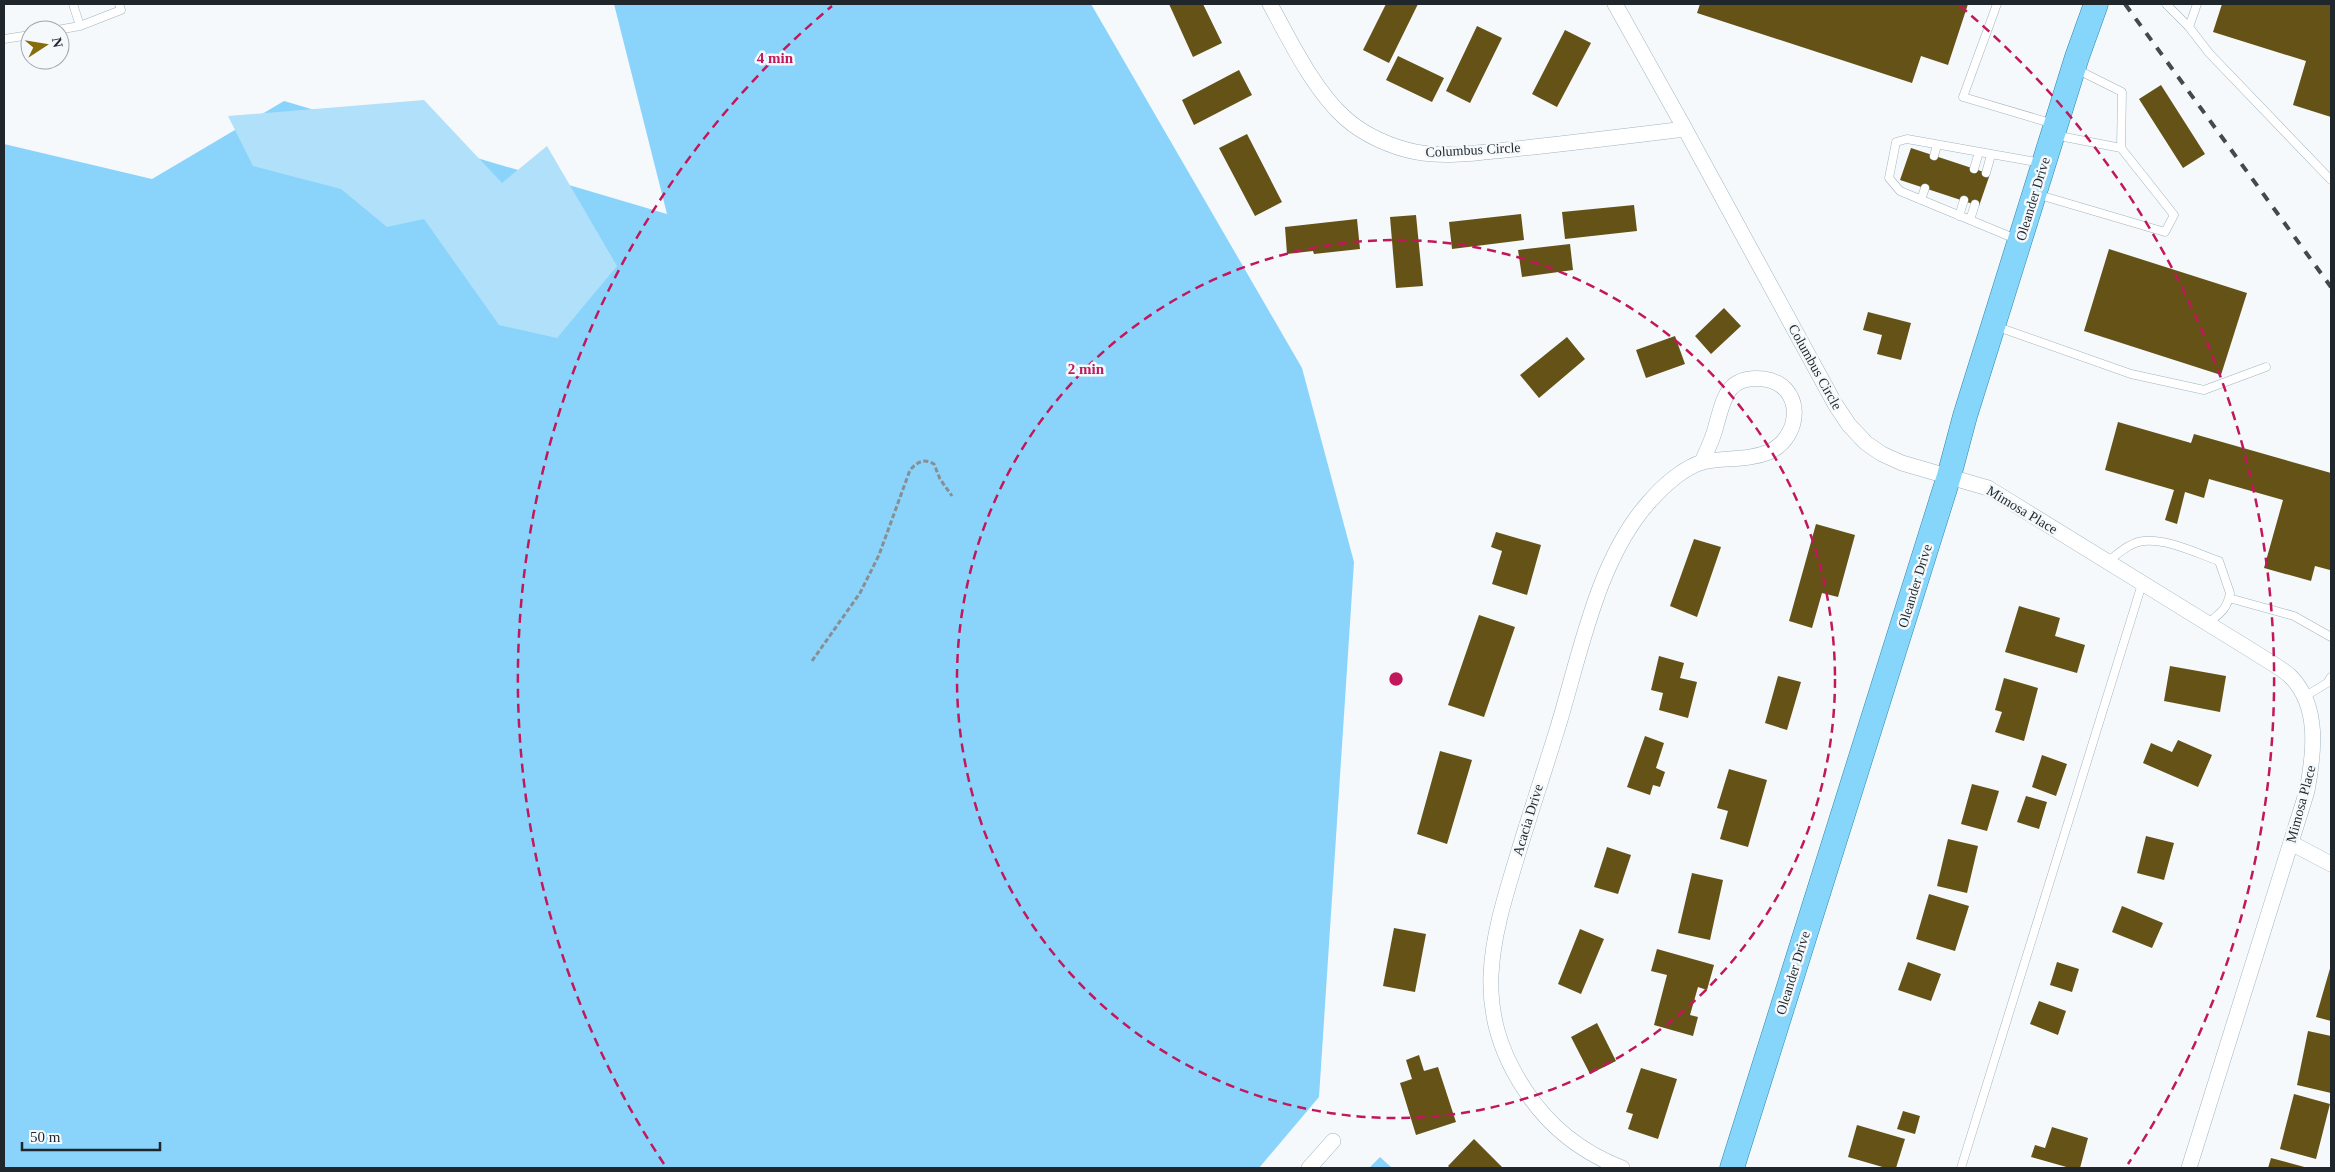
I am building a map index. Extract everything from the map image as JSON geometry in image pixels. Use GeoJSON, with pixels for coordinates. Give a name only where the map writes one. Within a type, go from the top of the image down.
{"type":"FeatureCollection","features":[{"type":"Feature","properties":{"kind":"main road","name":"Oleander Drive"},"geometry":{"type":"LineString","coordinates":[[1732,1168],[1949,476],[2054,130],[2096,4]]}},
{"type":"Feature","properties":{"kind":"street","name":"Columbus Circle"},"geometry":{"type":"LineString","coordinates":[[1270,4],[1312,78],[1326,98],[1345,118],[1391,145],[1432,154],[1477,152],[1684,129]]}},
{"type":"Feature","properties":{"kind":"street","name":"Columbus Circle"},"geometry":{"type":"LineString","coordinates":[[1616,4],[1821,380],[1849,425],[1866,443],[1882,454],[1902,463],[1949,476]]}},
{"type":"Feature","properties":{"kind":"street","name":"Acacia Drive"},"geometry":{"type":"LineString","coordinates":[[1622,1168],[1587,1152],[1556,1129],[1543,1115],[1517,1078],[1502,1047],[1495,1020],[1489,978],[1491,957],[1503,902],[1596,599],[1621,540],[1652,500],[1682,474],[1702,462],[1752,457],[1777,447],[1786,440],[1792,430],[1795,419],[1793,405],[1788,394],[1773,381],[1762,379],[1741,381],[1734,385],[1722,400],[1714,434],[1702,462]]}},
{"type":"Feature","properties":{"kind":"street","name":"Mimosa Place"},"geometry":{"type":"LineString","coordinates":[[1949,476],[1988,488],[2208,624],[2290,676],[2304,697],[2310,716],[2313,750],[2307,791],[2189,1168]]}},
{"type":"Feature","properties":{"kind":"street"},"geometry":{"type":"LineString","coordinates":[[2291,843],[2331,864]]}},
{"type":"Feature","properties":{"kind":"street"},"geometry":{"type":"LineString","coordinates":[[1309,1168],[1333,1141]]}},
{"type":"Feature","properties":{"kind":"lane"},"geometry":{"type":"LineString","coordinates":[[74,4],[80,26]]}},
{"type":"Feature","properties":{"kind":"lane"},"geometry":{"type":"LineString","coordinates":[[70,28],[80,26],[121,10],[119,4]]}},
{"type":"Feature","properties":{"kind":"lane"},"geometry":{"type":"LineString","coordinates":[[1997,4],[1963,96],[2054,130],[2121,148],[2174,215],[2165,232],[2034,194]]}},
{"type":"Feature","properties":{"kind":"lane"},"geometry":{"type":"LineString","coordinates":[[2166,4],[2189,27],[2209,53],[2331,180]]}},
{"type":"Feature","properties":{"kind":"lane"},"geometry":{"type":"LineString","coordinates":[[2189,27],[2197,4]]}},
{"type":"Feature","properties":{"kind":"lane"},"geometry":{"type":"LineString","coordinates":[[4,39],[20,37]]}},
{"type":"Feature","properties":{"kind":"lane"},"geometry":{"type":"LineString","coordinates":[[2074,68],[2122,92],[2121,148]]}},
{"type":"Feature","properties":{"kind":"lane"},"geometry":{"type":"LineString","coordinates":[[2020,240],[1900,191],[1888,178],[1896,142],[1907,139],[2044,163]]}},
{"type":"Feature","properties":{"kind":"lane"},"geometry":{"type":"LineString","coordinates":[[1934,156],[1937,145]]}},
{"type":"Feature","properties":{"kind":"lane"},"geometry":{"type":"LineString","coordinates":[[1974,169],[1979,152]]}},
{"type":"Feature","properties":{"kind":"lane"},"geometry":{"type":"LineString","coordinates":[[1986,173],[1991,154]]}},
{"type":"Feature","properties":{"kind":"lane"},"geometry":{"type":"LineString","coordinates":[[1921,200],[1925,188]]}},
{"type":"Feature","properties":{"kind":"lane"},"geometry":{"type":"LineString","coordinates":[[1959,216],[1964,200]]}},
{"type":"Feature","properties":{"kind":"lane"},"geometry":{"type":"LineString","coordinates":[[1970,220],[1975,204]]}},
{"type":"Feature","properties":{"kind":"lane"},"geometry":{"type":"LineString","coordinates":[[1994,325],[2131,374],[2204,390],[2266,367]]}},
{"type":"Feature","properties":{"kind":"lane"},"geometry":{"type":"LineString","coordinates":[[2107,562],[2126,548],[2144,541],[2175,545],[2219,561],[2230,593],[2227,607],[2208,624]]}},
{"type":"Feature","properties":{"kind":"lane"},"geometry":{"type":"LineString","coordinates":[[1961,1168],[2142,584]]}},
{"type":"Feature","properties":{"kind":"lane"},"geometry":{"type":"LineString","coordinates":[[2229,598],[2294,616],[2331,637]]}},
{"type":"Feature","properties":{"kind":"lane"},"geometry":{"type":"LineString","coordinates":[[2304,697],[2327,683],[2331,677]]}},
{"type":"Feature","properties":{"kind":"path"},"geometry":{"type":"LineString","coordinates":[[812,661],[860,593],[879,555],[910,470],[917,462],[928,460],[934,464],[940,480],[952,496]]}},
{"type":"Feature","properties":{"kind":"shaded area"},"geometry":{"type":"Polygon","coordinates":[[[614,4],[1091,4],[1302,368],[1354,562],[1319,1097],[1259,1168],[4,1168],[4,144],[152,179],[284,101],[667,214],[614,4]]]}},
{"type":"Feature","properties":{"kind":"shaded area"},"geometry":{"type":"Polygon","coordinates":[[[424,100],[502,183],[547,146],[617,266],[557,338],[499,325],[424,219],[387,227],[341,189],[253,166],[228,116],[424,100]]]}},
{"type":"Feature","properties":{"kind":"shaded area"},"geometry":{"type":"Polygon","coordinates":[[[1380,1157],[1392,1168],[1369,1168],[1380,1157]]]}},
{"type":"Feature","properties":{"kind":"building"},"geometry":{"type":"Polygon","coordinates":[[[1169,4],[1203,4],[1222,43],[1193,57],[1169,4]]]}},
{"type":"Feature","properties":{"kind":"building"},"geometry":{"type":"Polygon","coordinates":[[[1386,4],[1418,4],[1389,63],[1363,50],[1386,4]]]}},
{"type":"Feature","properties":{"kind":"building"},"geometry":{"type":"Polygon","coordinates":[[[1700,4],[1968,4],[1948,65],[1921,56],[1912,83],[1697,13],[1700,4]]]}},
{"type":"Feature","properties":{"kind":"building"},"geometry":{"type":"Polygon","coordinates":[[[2222,4],[2331,4],[2331,117],[2293,105],[2306,61],[2213,32],[2222,4]]]}},
{"type":"Feature","properties":{"kind":"building"},"geometry":{"type":"Polygon","coordinates":[[[1477,26],[1502,38],[1470,103],[1446,91],[1477,26]]]}},
{"type":"Feature","properties":{"kind":"building"},"geometry":{"type":"Polygon","coordinates":[[[1565,30],[1591,43],[1557,107],[1532,94],[1565,30]]]}},
{"type":"Feature","properties":{"kind":"building"},"geometry":{"type":"Polygon","coordinates":[[[1398,56],[1444,78],[1432,102],[1386,80],[1398,56]]]}},
{"type":"Feature","properties":{"kind":"building"},"geometry":{"type":"Polygon","coordinates":[[[1239,70],[1252,95],[1194,125],[1182,100],[1239,70]]]}},
{"type":"Feature","properties":{"kind":"building"},"geometry":{"type":"Polygon","coordinates":[[[2161,85],[2205,154],[2183,168],[2139,99],[2161,85]]]}},
{"type":"Feature","properties":{"kind":"building"},"geometry":{"type":"Polygon","coordinates":[[[1247,134],[1282,202],[1255,216],[1219,148],[1247,134]]]}},
{"type":"Feature","properties":{"kind":"building"},"geometry":{"type":"Polygon","coordinates":[[[1911,148],[1990,174],[1979,206],[1900,180],[1911,148]]]}},
{"type":"Feature","properties":{"kind":"building"},"geometry":{"type":"Polygon","coordinates":[[[1634,205],[1637,231],[1565,239],[1562,212],[1634,205]]]}},
{"type":"Feature","properties":{"kind":"building"},"geometry":{"type":"Polygon","coordinates":[[[1521,214],[1524,240],[1452,249],[1449,222],[1521,214]]]}},
{"type":"Feature","properties":{"kind":"building"},"geometry":{"type":"Polygon","coordinates":[[[1416,215],[1423,286],[1396,288],[1390,217],[1416,215]]]}},
{"type":"Feature","properties":{"kind":"building"},"geometry":{"type":"Polygon","coordinates":[[[1357,219],[1360,249],[1314,254],[1313,251],[1287,254],[1285,227],[1357,219]]]}},
{"type":"Feature","properties":{"kind":"building"},"geometry":{"type":"Polygon","coordinates":[[[1570,244],[1573,270],[1522,277],[1518,250],[1570,244]]]}},
{"type":"Feature","properties":{"kind":"building"},"geometry":{"type":"Polygon","coordinates":[[[2109,249],[2247,293],[2221,375],[2084,331],[2109,249]]]}},
{"type":"Feature","properties":{"kind":"building"},"geometry":{"type":"Polygon","coordinates":[[[1724,308],[1741,326],[1711,354],[1695,336],[1724,308]]]}},
{"type":"Feature","properties":{"kind":"building"},"geometry":{"type":"Polygon","coordinates":[[[1868,312],[1911,323],[1901,360],[1877,354],[1882,335],[1863,330],[1868,312]]]}},
{"type":"Feature","properties":{"kind":"building"},"geometry":{"type":"Polygon","coordinates":[[[1675,336],[1685,364],[1646,378],[1636,350],[1675,336]]]}},
{"type":"Feature","properties":{"kind":"building"},"geometry":{"type":"Polygon","coordinates":[[[1567,337],[1585,359],[1539,398],[1520,375],[1567,337]]]}},
{"type":"Feature","properties":{"kind":"building"},"geometry":{"type":"Polygon","coordinates":[[[2118,422],[2191,443],[2194,434],[2331,473],[2330,570],[2315,566],[2311,581],[2264,568],[2283,500],[2209,479],[2204,498],[2185,492],[2177,524],[2165,520],[2174,490],[2105,470],[2118,422]]]}},
{"type":"Feature","properties":{"kind":"building"},"geometry":{"type":"Polygon","coordinates":[[[1816,524],[1855,535],[1838,597],[1822,593],[1812,628],[1789,621],[1816,524]]]}},
{"type":"Feature","properties":{"kind":"building"},"geometry":{"type":"Polygon","coordinates":[[[1496,532],[1541,545],[1527,595],[1492,584],[1502,551],[1491,547],[1496,532]]]}},
{"type":"Feature","properties":{"kind":"building"},"geometry":{"type":"Polygon","coordinates":[[[1694,539],[1721,547],[1697,617],[1670,606],[1694,539]]]}},
{"type":"Feature","properties":{"kind":"building"},"geometry":{"type":"Polygon","coordinates":[[[2019,606],[2060,618],[2055,636],[2085,645],[2077,673],[2005,652],[2019,606]]]}},
{"type":"Feature","properties":{"kind":"building"},"geometry":{"type":"Polygon","coordinates":[[[1479,615],[1515,627],[1484,717],[1448,705],[1479,615]]]}},
{"type":"Feature","properties":{"kind":"building"},"geometry":{"type":"Polygon","coordinates":[[[1659,656],[1684,663],[1680,678],[1697,682],[1688,718],[1659,710],[1663,693],[1651,690],[1659,656]]]}},
{"type":"Feature","properties":{"kind":"building"},"geometry":{"type":"Polygon","coordinates":[[[2170,666],[2226,676],[2220,712],[2164,701],[2170,666]]]}},
{"type":"Feature","properties":{"kind":"building"},"geometry":{"type":"Polygon","coordinates":[[[1778,676],[1801,682],[1787,730],[1765,723],[1778,676]]]}},
{"type":"Feature","properties":{"kind":"building"},"geometry":{"type":"Polygon","coordinates":[[[2004,678],[2038,688],[2024,741],[1995,732],[2002,712],[1995,710],[2004,678]]]}},
{"type":"Feature","properties":{"kind":"building"},"geometry":{"type":"Polygon","coordinates":[[[1645,736],[1664,743],[1656,768],[1665,772],[1660,787],[1653,785],[1650,795],[1627,787],[1645,736]]]}},
{"type":"Feature","properties":{"kind":"building"},"geometry":{"type":"Polygon","coordinates":[[[2178,740],[2212,755],[2198,787],[2143,763],[2151,743],[2172,752],[2178,740]]]}},
{"type":"Feature","properties":{"kind":"building"},"geometry":{"type":"Polygon","coordinates":[[[1440,751],[1472,760],[1447,844],[1417,834],[1440,751]]]}},
{"type":"Feature","properties":{"kind":"building"},"geometry":{"type":"Polygon","coordinates":[[[2042,755],[2067,764],[2056,796],[2032,787],[2042,755]]]}},
{"type":"Feature","properties":{"kind":"building"},"geometry":{"type":"Polygon","coordinates":[[[1729,769],[1767,780],[1748,847],[1720,839],[1728,811],[1717,808],[1729,769]]]}},
{"type":"Feature","properties":{"kind":"building"},"geometry":{"type":"Polygon","coordinates":[[[1972,784],[1999,791],[1987,831],[1961,824],[1972,784]]]}},
{"type":"Feature","properties":{"kind":"building"},"geometry":{"type":"Polygon","coordinates":[[[2026,796],[2047,802],[2039,829],[2017,822],[2026,796]]]}},
{"type":"Feature","properties":{"kind":"building"},"geometry":{"type":"Polygon","coordinates":[[[2146,836],[2174,843],[2164,880],[2137,873],[2146,836]]]}},
{"type":"Feature","properties":{"kind":"building"},"geometry":{"type":"Polygon","coordinates":[[[1948,839],[1978,846],[1967,893],[1937,886],[1948,839]]]}},
{"type":"Feature","properties":{"kind":"building"},"geometry":{"type":"Polygon","coordinates":[[[1607,847],[1631,855],[1618,894],[1594,887],[1607,847]]]}},
{"type":"Feature","properties":{"kind":"building"},"geometry":{"type":"Polygon","coordinates":[[[1692,873],[1723,880],[1710,940],[1678,933],[1692,873]]]}},
{"type":"Feature","properties":{"kind":"building"},"geometry":{"type":"Polygon","coordinates":[[[1929,894],[1969,906],[1955,951],[1916,939],[1929,894]]]}},
{"type":"Feature","properties":{"kind":"building"},"geometry":{"type":"Polygon","coordinates":[[[2122,906],[2163,923],[2152,948],[2112,932],[2122,906]]]}},
{"type":"Feature","properties":{"kind":"building"},"geometry":{"type":"Polygon","coordinates":[[[1394,928],[1426,934],[1415,992],[1383,986],[1394,928]]]}},
{"type":"Feature","properties":{"kind":"building"},"geometry":{"type":"Polygon","coordinates":[[[1580,929],[1604,939],[1581,994],[1558,984],[1580,929]]]}},
{"type":"Feature","properties":{"kind":"building"},"geometry":{"type":"Polygon","coordinates":[[[1657,949],[1714,965],[1707,990],[1698,987],[1690,1015],[1698,1017],[1693,1036],[1654,1025],[1667,975],[1651,971],[1657,949]]]}},
{"type":"Feature","properties":{"kind":"building"},"geometry":{"type":"Polygon","coordinates":[[[1908,962],[1941,974],[1931,1001],[1898,990],[1908,962]]]}},
{"type":"Feature","properties":{"kind":"building"},"geometry":{"type":"Polygon","coordinates":[[[2057,962],[2079,969],[2072,992],[2050,985],[2057,962]]]}},
{"type":"Feature","properties":{"kind":"building"},"geometry":{"type":"Polygon","coordinates":[[[2331,965],[2331,1021],[2316,1017],[2331,965]]]}},
{"type":"Feature","properties":{"kind":"building"},"geometry":{"type":"Polygon","coordinates":[[[2039,1001],[2066,1011],[2058,1035],[2030,1024],[2039,1001]]]}},
{"type":"Feature","properties":{"kind":"building"},"geometry":{"type":"Polygon","coordinates":[[[1597,1023],[1616,1061],[1590,1074],[1571,1037],[1597,1023]]]}},
{"type":"Feature","properties":{"kind":"building"},"geometry":{"type":"Polygon","coordinates":[[[2308,1031],[2331,1036],[2331,1093],[2297,1085],[2308,1031]]]}},
{"type":"Feature","properties":{"kind":"building"},"geometry":{"type":"Polygon","coordinates":[[[1419,1055],[1424,1071],[1438,1067],[1456,1122],[1416,1135],[1400,1083],[1412,1079],[1406,1060],[1419,1055]]]}},
{"type":"Feature","properties":{"kind":"building"},"geometry":{"type":"Polygon","coordinates":[[[1641,1068],[1677,1079],[1658,1139],[1628,1129],[1633,1114],[1626,1112],[1641,1068]]]}},
{"type":"Feature","properties":{"kind":"building"},"geometry":{"type":"Polygon","coordinates":[[[2294,1094],[2330,1104],[2316,1159],[2280,1149],[2294,1094]]]}},
{"type":"Feature","properties":{"kind":"building"},"geometry":{"type":"Polygon","coordinates":[[[1903,1111],[1920,1116],[1915,1134],[1897,1129],[1903,1111]]]}},
{"type":"Feature","properties":{"kind":"building"},"geometry":{"type":"Polygon","coordinates":[[[1857,1125],[1905,1139],[1896,1168],[1886,1168],[1848,1157],[1857,1125]]]}},
{"type":"Feature","properties":{"kind":"building"},"geometry":{"type":"Polygon","coordinates":[[[2052,1127],[2088,1138],[2080,1168],[2070,1168],[2031,1157],[2035,1145],[2045,1148],[2052,1127]]]}},
{"type":"Feature","properties":{"kind":"building"},"geometry":{"type":"Polygon","coordinates":[[[1474,1139],[1502,1167],[1450,1168],[1448,1166],[1474,1139]]]}},
{"type":"Feature","properties":{"kind":"building"},"geometry":{"type":"Polygon","coordinates":[[[2271,1158],[2308,1168],[2268,1168],[2271,1158]]]}},
{"type":"Feature","properties":{"kind":"railway"},"geometry":{"type":"LineString","coordinates":[[2125,4],[2331,287]]}}]}
